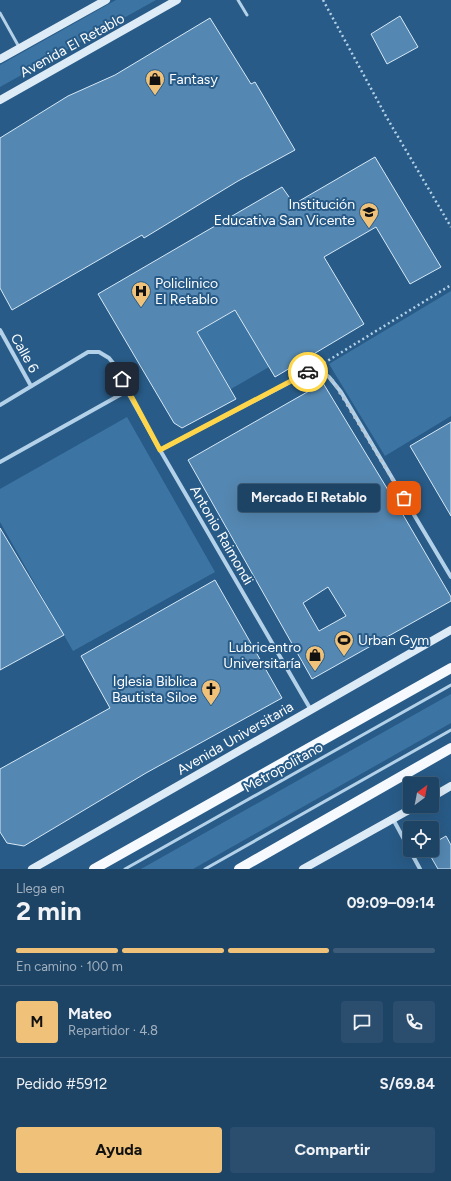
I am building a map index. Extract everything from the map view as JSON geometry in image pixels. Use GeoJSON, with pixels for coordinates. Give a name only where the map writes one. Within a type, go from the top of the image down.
{"type":"FeatureCollection","features":[{"type":"Feature","properties":{"kind":"main road"},"geometry":{"type":"LineString","coordinates":[[94,869],[450,668]]}},
{"type":"Feature","properties":{"kind":"main road"},"geometry":{"type":"LineString","coordinates":[[239,869],[451,748]]}},
{"type":"Feature","properties":{"kind":"street","name":"Avenida El Retablo"},"geometry":{"type":"LineString","coordinates":[[0,59],[106,0]]}},
{"type":"Feature","properties":{"kind":"street","name":"Avenida El Retablo"},"geometry":{"type":"LineString","coordinates":[[0,100],[178,0]]}},
{"type":"Feature","properties":{"kind":"street","name":"Calle 6"},"geometry":{"type":"LineString","coordinates":[[0,330],[31,386]]}},
{"type":"Feature","properties":{"kind":"street","name":"Antonio Raimondi"},"geometry":{"type":"LineString","coordinates":[[31,386],[88,352],[99,352],[109,358],[117,368],[127,391],[160,450],[311,711]]}},
{"type":"Feature","properties":{"kind":"street"},"geometry":{"type":"LineString","coordinates":[[160,450],[316,369],[329,377],[341,392],[451,578]]}},
{"type":"Feature","properties":{"kind":"street"},"geometry":{"type":"LineString","coordinates":[[0,405],[31,386]]}},
{"type":"Feature","properties":{"kind":"street"},"geometry":{"type":"LineString","coordinates":[[0,462],[127,391]]}},
{"type":"Feature","properties":{"kind":"street","name":"Avenida Universitaria"},"geometry":{"type":"LineString","coordinates":[[32,869],[451,630]]}},
{"type":"Feature","properties":{"kind":"street"},"geometry":{"type":"LineString","coordinates":[[439,793],[451,786]]}},
{"type":"Feature","properties":{"kind":"street"},"geometry":{"type":"LineString","coordinates":[[303,869],[404,813]]}},
{"type":"Feature","properties":{"kind":"street"},"geometry":{"type":"LineString","coordinates":[[393,819],[420,869]]}},
{"type":"Feature","properties":{"kind":"lane"},"geometry":{"type":"LineString","coordinates":[[238,0],[247,15]]}},
{"type":"Feature","properties":{"kind":"lane"},"geometry":{"type":"LineString","coordinates":[[0,13],[20,48]]}},
{"type":"Feature","properties":{"kind":"lane","name":"Metropolitano"},"geometry":{"type":"LineString","coordinates":[[125,869],[451,685]]}},
{"type":"Feature","properties":{"kind":"lane"},"geometry":{"type":"LineString","coordinates":[[205,869],[451,730]]}},
{"type":"Feature","properties":{"kind":"path"},"geometry":{"type":"LineString","coordinates":[[323,0],[387,118],[451,227]]}},
{"type":"Feature","properties":{"kind":"path"},"geometry":{"type":"LineString","coordinates":[[316,369],[451,285]]}},
{"type":"Feature","properties":{"kind":"shaded area"},"geometry":{"type":"Polygon","coordinates":[[[116,0],[156,0],[0,87],[0,65],[116,0]]]}},
{"type":"Feature","properties":{"kind":"shaded area"},"geometry":{"type":"Polygon","coordinates":[[[451,291],[451,416],[385,456],[329,364],[451,291]]]}},
{"type":"Feature","properties":{"kind":"shaded area"},"geometry":{"type":"Polygon","coordinates":[[[235,310],[269,367],[231,389],[197,332],[235,310]]]}},
{"type":"Feature","properties":{"kind":"shaded area"},"geometry":{"type":"Polygon","coordinates":[[[127,417],[215,572],[73,651],[0,522],[0,489],[127,417]]]}},
{"type":"Feature","properties":{"kind":"shaded area"},"geometry":{"type":"Polygon","coordinates":[[[451,694],[451,723],[193,869],[141,869],[451,694]]]}},
{"type":"Feature","properties":{"kind":"building"},"geometry":{"type":"Polygon","coordinates":[[[400,16],[418,47],[387,64],[371,34],[400,16]]]}},
{"type":"Feature","properties":{"kind":"building"},"geometry":{"type":"Polygon","coordinates":[[[210,18],[251,84],[255,82],[295,150],[238,181],[144,238],[142,235],[12,310],[0,288],[0,138],[68,96],[115,75],[210,18]]]}},
{"type":"Feature","properties":{"kind":"building"},"geometry":{"type":"Polygon","coordinates":[[[375,157],[441,267],[410,284],[376,227],[324,257],[364,324],[275,377],[235,310],[197,332],[236,399],[182,428],[174,423],[98,294],[282,187],[294,204],[375,157]]]}},
{"type":"Feature","properties":{"kind":"building"},"geometry":{"type":"Polygon","coordinates":[[[323,383],[402,513],[451,597],[451,601],[312,679],[188,460],[323,383]],[[328,587],[303,603],[319,631],[346,616],[328,587]]]}},
{"type":"Feature","properties":{"kind":"building"},"geometry":{"type":"Polygon","coordinates":[[[451,422],[451,516],[410,446],[451,422]]]}},
{"type":"Feature","properties":{"kind":"building"},"geometry":{"type":"Polygon","coordinates":[[[0,528],[64,635],[0,670],[0,528]]]}},
{"type":"Feature","properties":{"kind":"building"},"geometry":{"type":"Polygon","coordinates":[[[215,580],[282,698],[146,773],[24,846],[7,843],[0,832],[0,769],[110,708],[81,656],[215,580]]]}},
{"type":"Feature","properties":{"kind":"building"},"geometry":{"type":"Polygon","coordinates":[[[446,836],[451,845],[451,869],[438,869],[431,857],[439,857],[439,840],[446,836]]]}},
{"type":"Feature","properties":{"kind":"way so far"},"geometry":{"type":"LineString","coordinates":[[308,372],[316,369],[329,377],[335,384],[404,498]]}},
{"type":"Feature","properties":{"kind":"place","name":"Fantasy"},"geometry":{"type":"Point","coordinates":[155,96]}},
{"type":"Feature","properties":{"kind":"place","name":"Institución Educativa San Vicente"},"geometry":{"type":"Point","coordinates":[369,229]}},
{"type":"Feature","properties":{"kind":"place","name":"Policlinico El Retablo"},"geometry":{"type":"Point","coordinates":[141,308]}},
{"type":"Feature","properties":{"kind":"place","name":"Mercado El Retablo"},"geometry":{"type":"Point","coordinates":[404,498]}},
{"type":"Feature","properties":{"kind":"place","name":"Urban Gym"},"geometry":{"type":"Point","coordinates":[344,657]}},
{"type":"Feature","properties":{"kind":"place","name":"Lubricentro Universitaría"},"geometry":{"type":"Point","coordinates":[315,672]}},
{"type":"Feature","properties":{"kind":"place","name":"Iglesia Biblica Bautista Siloe"},"geometry":{"type":"Point","coordinates":[211,706]}},
{"type":"Feature","properties":{"kind":"route"},"geometry":{"type":"LineString","coordinates":[[122,379],[127,391],[160,450],[308,372]]}}]}
